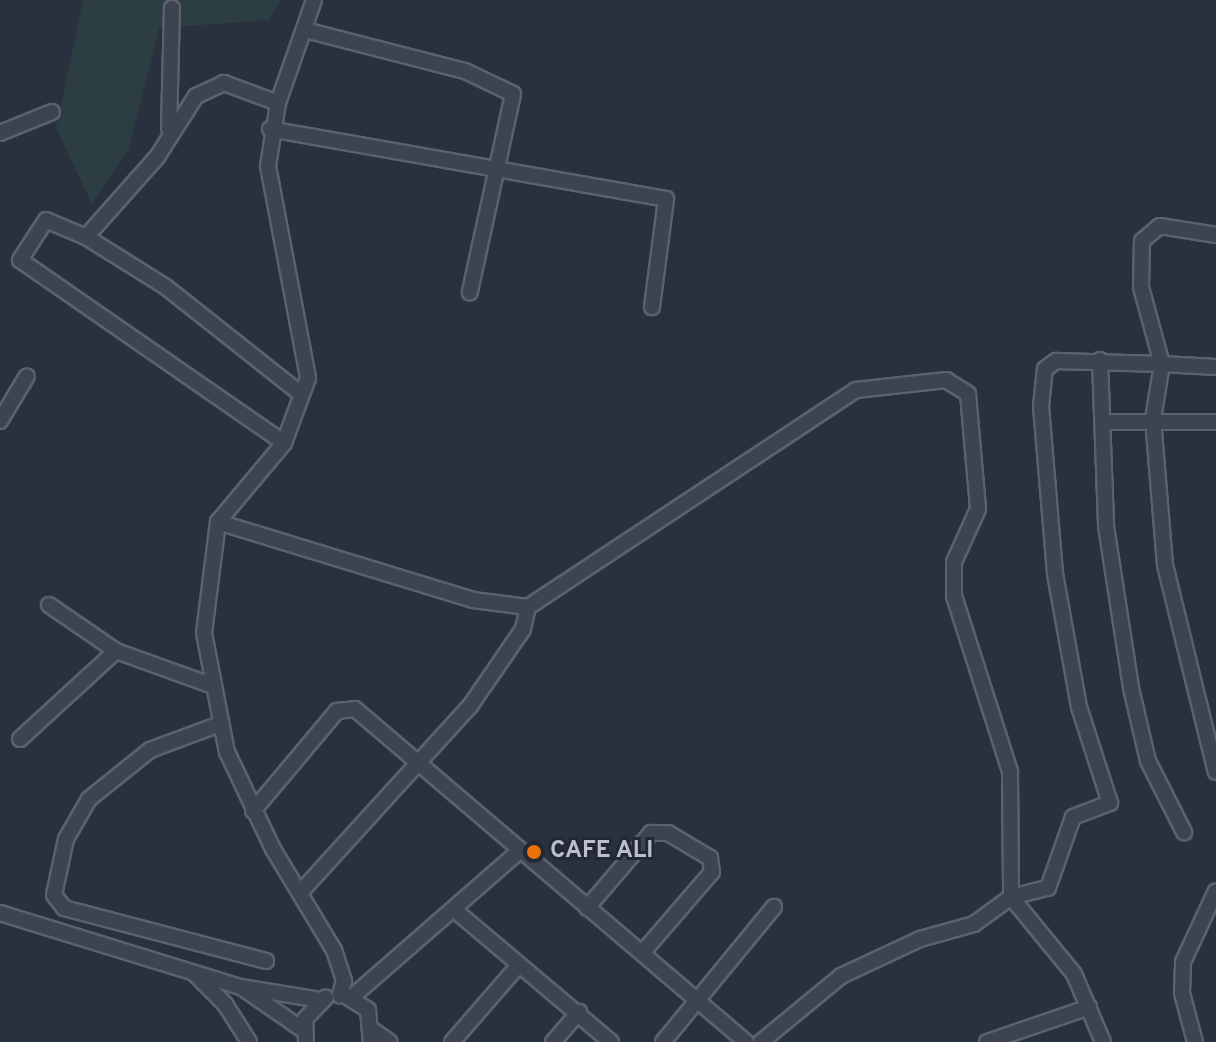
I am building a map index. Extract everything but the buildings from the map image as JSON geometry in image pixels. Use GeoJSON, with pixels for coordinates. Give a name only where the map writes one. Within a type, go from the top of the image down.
{"type":"FeatureCollection","features":[{"type":"Feature","properties":{"kind":"street"},"geometry":{"type":"LineString","coordinates":[[314,0],[270,129],[270,204],[308,352],[301,394],[284,443],[218,522],[204,633],[220,724],[253,811],[341,967],[346,996],[368,1010],[372,1036],[390,1042]]}},
{"type":"Feature","properties":{"kind":"street"},"geometry":{"type":"LineString","coordinates":[[169,133],[172,8]]}},
{"type":"Feature","properties":{"kind":"street"},"geometry":{"type":"LineString","coordinates":[[305,30],[509,89],[514,101],[501,175],[470,292]]}},
{"type":"Feature","properties":{"kind":"street"},"geometry":{"type":"LineString","coordinates":[[86,237],[123,200],[196,96],[224,83],[278,103]]}},
{"type":"Feature","properties":{"kind":"street"},"geometry":{"type":"LineString","coordinates":[[0,133],[52,112]]}},
{"type":"Feature","properties":{"kind":"street"},"geometry":{"type":"LineString","coordinates":[[270,129],[501,175],[666,199],[652,307]]}},
{"type":"Feature","properties":{"kind":"street"},"geometry":{"type":"LineString","coordinates":[[284,443],[20,260],[46,220],[86,237],[166,287],[301,394]]}},
{"type":"Feature","properties":{"kind":"street"},"geometry":{"type":"LineString","coordinates":[[1216,235],[1160,226],[1142,241],[1141,287],[1162,364],[1153,419],[1165,565],[1216,772]]}},
{"type":"Feature","properties":{"kind":"street"},"geometry":{"type":"LineString","coordinates":[[1100,360],[1106,526],[1131,688],[1148,761],[1184,832]]}},
{"type":"Feature","properties":{"kind":"street"},"geometry":{"type":"LineString","coordinates":[[761,1042],[841,976],[920,939],[974,924],[1011,897],[1048,888],[1064,861],[1073,817],[1110,803],[1069,660],[1041,406],[1048,364],[1100,360],[1216,367]]}},
{"type":"Feature","properties":{"kind":"street"},"geometry":{"type":"LineString","coordinates":[[0,421],[27,376]]}},
{"type":"Feature","properties":{"kind":"street"},"geometry":{"type":"LineString","coordinates":[[301,892],[421,767],[508,654],[528,607],[856,390],[955,383],[974,406],[978,509],[954,562],[954,596],[1010,772],[1011,897],[1074,974],[1103,1042]]}},
{"type":"Feature","properties":{"kind":"street"},"geometry":{"type":"LineString","coordinates":[[1103,422],[1153,419],[1216,422]]}},
{"type":"Feature","properties":{"kind":"street"},"geometry":{"type":"LineString","coordinates":[[218,522],[473,600],[528,607]]}},
{"type":"Feature","properties":{"kind":"street"},"geometry":{"type":"LineString","coordinates":[[49,605],[116,651],[213,686]]}},
{"type":"Feature","properties":{"kind":"street"},"geometry":{"type":"LineString","coordinates":[[20,739],[116,651]]}},
{"type":"Feature","properties":{"kind":"street"},"geometry":{"type":"LineString","coordinates":[[253,811],[342,708],[355,709],[518,852],[746,1042]]}},
{"type":"Feature","properties":{"kind":"street"},"geometry":{"type":"LineString","coordinates":[[220,724],[150,750],[79,811],[54,895],[64,908],[266,961]]}},
{"type":"Feature","properties":{"kind":"street"},"geometry":{"type":"LineString","coordinates":[[587,908],[651,833],[668,833],[710,858],[712,872],[642,953]]}},
{"type":"Feature","properties":{"kind":"street"},"geometry":{"type":"LineString","coordinates":[[0,913],[241,987],[320,1000],[346,996],[457,912],[518,852]]}},
{"type":"Feature","properties":{"kind":"street"},"geometry":{"type":"LineString","coordinates":[[1195,1042],[1182,975],[1216,891]]}},
{"type":"Feature","properties":{"kind":"street"},"geometry":{"type":"LineString","coordinates":[[663,1042],[699,1002],[774,907]]}},
{"type":"Feature","properties":{"kind":"street"},"geometry":{"type":"LineString","coordinates":[[457,912],[611,1042]]}},
{"type":"Feature","properties":{"kind":"street"},"geometry":{"type":"LineString","coordinates":[[90,940],[97,916]]}},
{"type":"Feature","properties":{"kind":"street"},"geometry":{"type":"LineString","coordinates":[[452,1042],[519,965]]}},
{"type":"Feature","properties":{"kind":"street"},"geometry":{"type":"LineString","coordinates":[[191,971],[225,1004],[249,1042]]}},
{"type":"Feature","properties":{"kind":"street"},"geometry":{"type":"LineString","coordinates":[[241,987],[304,1036],[320,1000]]}},
{"type":"Feature","properties":{"kind":"street"},"geometry":{"type":"LineString","coordinates":[[987,1042],[1089,1007]]}},
{"type":"Feature","properties":{"kind":"street"},"geometry":{"type":"LineString","coordinates":[[553,1042],[579,1012]]}},
{"type":"Feature","properties":{"kind":"shaded area"},"geometry":{"type":"Polygon","coordinates":[[[83,0],[281,0],[269,20],[159,28],[128,151],[92,204],[56,128],[83,0]]]}},
{"type":"Feature","properties":{"kind":"place","name":"CAFE ALI"},"geometry":{"type":"Point","coordinates":[534,852]}}]}
